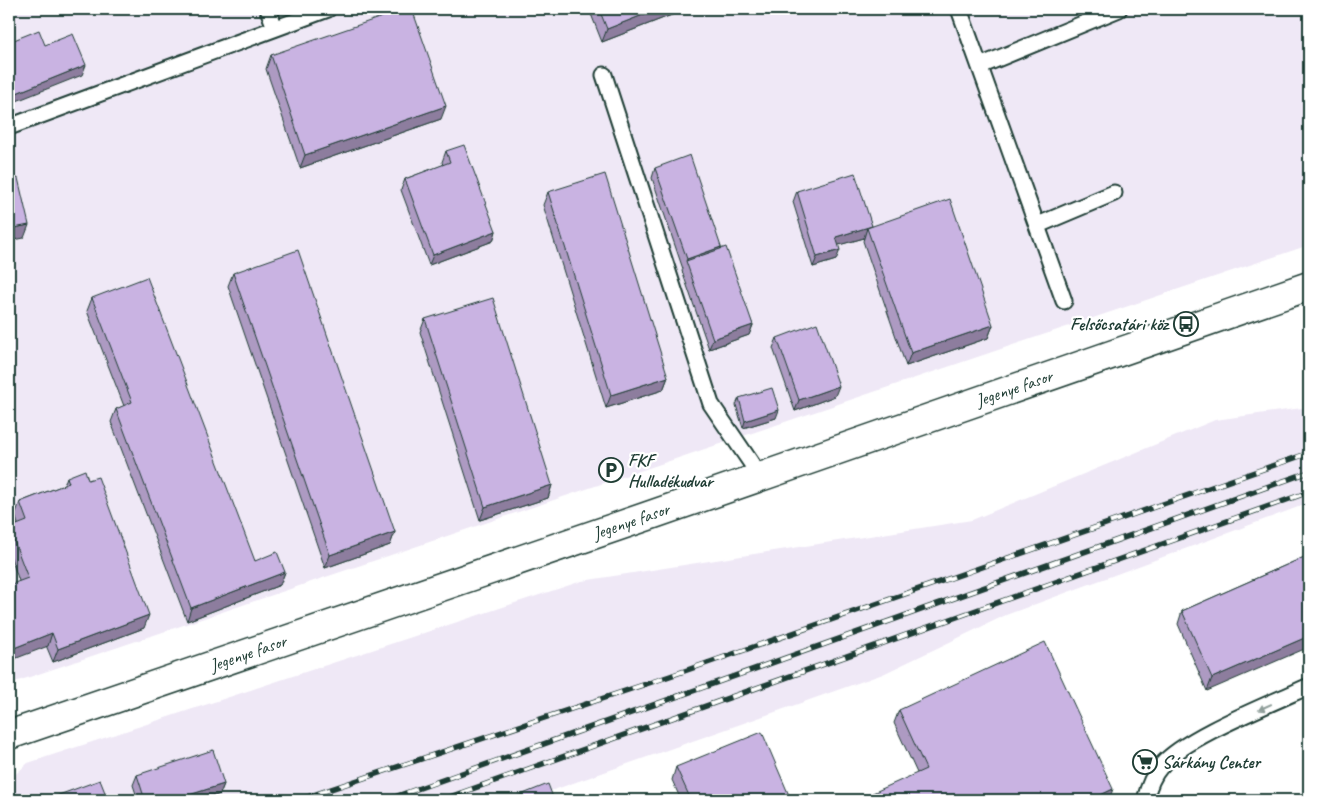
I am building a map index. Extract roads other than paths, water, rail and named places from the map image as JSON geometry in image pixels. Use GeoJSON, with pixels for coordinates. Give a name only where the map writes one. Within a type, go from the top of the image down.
{"type":"FeatureCollection","features":[{"type":"Feature","properties":{"kind":"street","name":"Jegenye fasor"},"geometry":{"type":"LineString","coordinates":[[9,735],[1309,286]]}},
{"type":"Feature","properties":{"kind":"lane"},"geometry":{"type":"LineString","coordinates":[[268,9],[275,28]]}},
{"type":"Feature","properties":{"kind":"lane"},"geometry":{"type":"LineString","coordinates":[[9,127],[328,9]]}},
{"type":"Feature","properties":{"kind":"lane"},"geometry":{"type":"LineString","coordinates":[[958,9],[1064,301]]}},
{"type":"Feature","properties":{"kind":"lane"},"geometry":{"type":"LineString","coordinates":[[980,66],[1099,13],[1119,9]]}},
{"type":"Feature","properties":{"kind":"lane"},"geometry":{"type":"LineString","coordinates":[[604,75],[712,404],[760,476]]}},
{"type":"Feature","properties":{"kind":"lane"},"geometry":{"type":"LineString","coordinates":[[1038,225],[1114,193]]}},
{"type":"Feature","properties":{"kind":"lane"},"geometry":{"type":"LineString","coordinates":[[1145,800],[1152,780],[1161,766],[1174,753],[1203,736],[1309,686]]}},
{"type":"Feature","properties":{"kind":"railway"},"geometry":{"type":"LineString","coordinates":[[298,800],[670,676],[1309,453]]}},
{"type":"Feature","properties":{"kind":"railway"},"geometry":{"type":"LineString","coordinates":[[386,800],[1309,472]]}},
{"type":"Feature","properties":{"kind":"railway"},"geometry":{"type":"LineString","coordinates":[[441,800],[1309,492]]}},
{"type":"Feature","properties":{"kind":"place","name":"Felsőcsatári köz"},"geometry":{"type":"Point","coordinates":[1186,324]}},
{"type":"Feature","properties":{"kind":"place","name":"FKF Hulladékudvar"},"geometry":{"type":"Point","coordinates":[611,470]}},
{"type":"Feature","properties":{"kind":"place","name":"Sárkány Center"},"geometry":{"type":"Point","coordinates":[1145,762]}}]}
